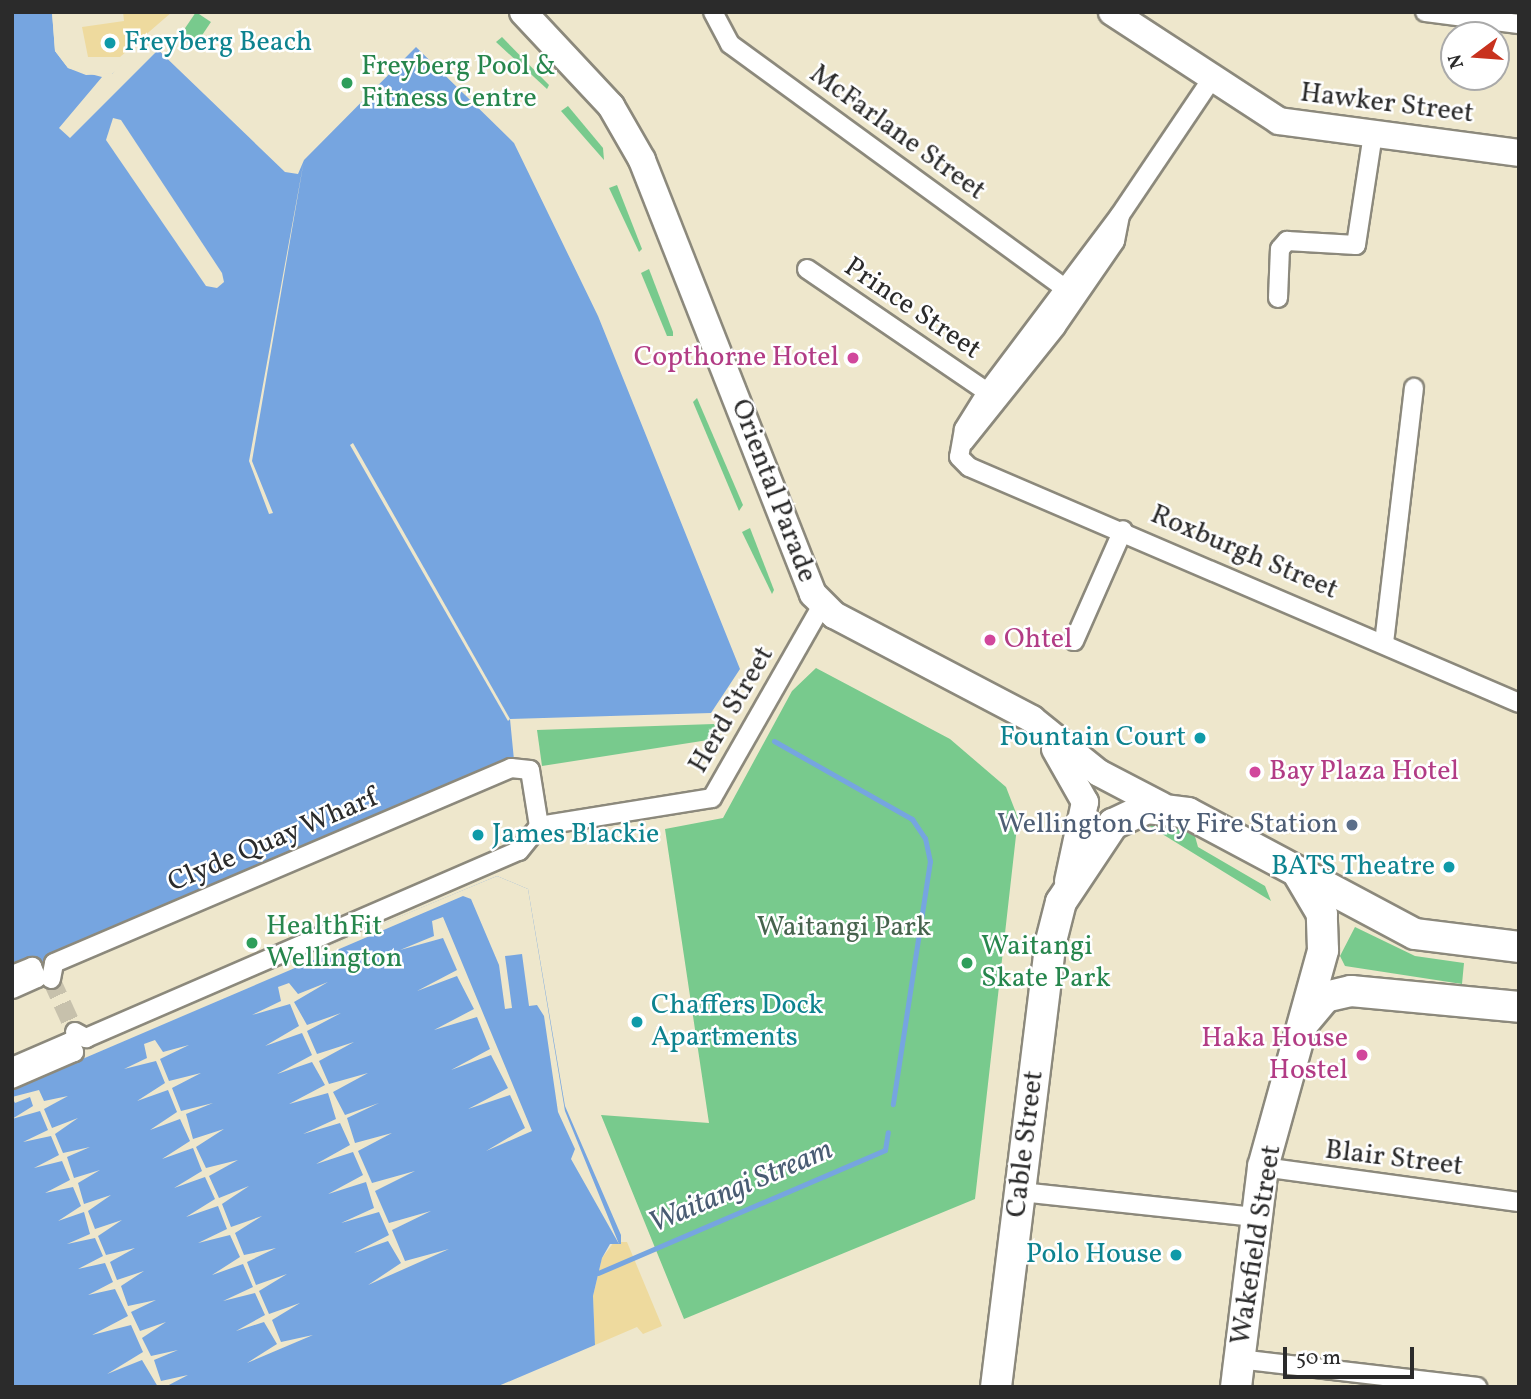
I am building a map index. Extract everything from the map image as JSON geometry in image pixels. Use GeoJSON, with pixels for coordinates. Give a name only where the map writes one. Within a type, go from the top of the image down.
{"type":"FeatureCollection","features":[{"type":"Feature","properties":{"kind":"main road","name":"Oriental Parade"},"geometry":{"type":"LineString","coordinates":[[523,12],[611,106],[631,139],[716,338],[794,559],[822,605],[1041,727],[1114,783],[1162,806],[1205,821],[1415,934],[1519,947]]}},
{"type":"Feature","properties":{"kind":"main road","name":"Hawker Street"},"geometry":{"type":"LineString","coordinates":[[1112,12],[1211,80],[1279,121],[1519,153]]}},
{"type":"Feature","properties":{"kind":"main road","name":"Cable Street"},"geometry":{"type":"LineString","coordinates":[[996,1387],[1046,966],[1061,902],[1083,832],[1085,802],[1078,781],[1041,727]]}},
{"type":"Feature","properties":{"kind":"main road","name":"Cable Street"},"geometry":{"type":"LineString","coordinates":[[1061,902],[1113,824],[1135,810],[1162,806]]}},
{"type":"Feature","properties":{"kind":"main road","name":"Wakefield Street"},"geometry":{"type":"LineString","coordinates":[[1237,1373],[1263,1167],[1304,1023],[1325,925],[1297,872]]}},
{"type":"Feature","properties":{"kind":"main road"},"geometry":{"type":"LineString","coordinates":[[1304,1023],[1325,997],[1351,991],[1519,1006]]}},
{"type":"Feature","properties":{"kind":"street","name":"McFarlane Street"},"geometry":{"type":"LineString","coordinates":[[713,12],[730,44],[1062,286]]}},
{"type":"Feature","properties":{"kind":"street"},"geometry":{"type":"LineString","coordinates":[[1425,12],[1519,24]]}},
{"type":"Feature","properties":{"kind":"street"},"geometry":{"type":"LineString","coordinates":[[958,446],[987,392],[1062,286],[1120,215],[1211,80]]}},
{"type":"Feature","properties":{"kind":"street"},"geometry":{"type":"LineString","coordinates":[[1278,298],[1280,249],[1287,241],[1356,245],[1373,134]]}},
{"type":"Feature","properties":{"kind":"street"},"geometry":{"type":"LineString","coordinates":[[958,446],[1056,327],[1115,241],[1120,215]]}},
{"type":"Feature","properties":{"kind":"street","name":"Prince Street"},"geometry":{"type":"LineString","coordinates":[[807,269],[987,392]]}},
{"type":"Feature","properties":{"kind":"street"},"geometry":{"type":"LineString","coordinates":[[1384,643],[1414,388]]}},
{"type":"Feature","properties":{"kind":"street","name":"Roxburgh Street"},"geometry":{"type":"LineString","coordinates":[[958,446],[964,465],[1123,530],[1519,702]]}},
{"type":"Feature","properties":{"kind":"street"},"geometry":{"type":"LineString","coordinates":[[1074,641],[1123,530]]}},
{"type":"Feature","properties":{"kind":"street","name":"Herd Street"},"geometry":{"type":"LineString","coordinates":[[539,826],[712,798],[822,605]]}},
{"type":"Feature","properties":{"kind":"street","name":"Clyde Quay Wharf"},"geometry":{"type":"LineString","coordinates":[[51,979],[54,962],[511,768],[530,770],[539,826]]}},
{"type":"Feature","properties":{"kind":"street"},"geometry":{"type":"LineString","coordinates":[[75,1032],[86,1038],[519,851],[539,826]]}},
{"type":"Feature","properties":{"kind":"street"},"geometry":{"type":"LineString","coordinates":[[12,975],[32,967],[37,978],[12,989]]}},
{"type":"Feature","properties":{"kind":"street"},"geometry":{"type":"LineString","coordinates":[[12,1067],[70,1042],[74,1052],[12,1079]]}},
{"type":"Feature","properties":{"kind":"street","name":"Blair Street"},"geometry":{"type":"LineString","coordinates":[[1263,1167],[1519,1202]]}},
{"type":"Feature","properties":{"kind":"street"},"geometry":{"type":"LineString","coordinates":[[1021,1192],[1255,1217]]}},
{"type":"Feature","properties":{"kind":"street"},"geometry":{"type":"LineString","coordinates":[[1237,1373],[1477,1387]]}},
{"type":"Feature","properties":{"kind":"green space"},"geometry":{"type":"Polygon","coordinates":[[[196,12],[211,22],[194,47],[179,37],[196,12]]]}},
{"type":"Feature","properties":{"kind":"green space"},"geometry":{"type":"Polygon","coordinates":[[[502,37],[549,85],[547,89],[496,42],[502,37]]]}},
{"type":"Feature","properties":{"kind":"green space"},"geometry":{"type":"Polygon","coordinates":[[[568,106],[603,148],[604,160],[561,111],[568,106]]]}},
{"type":"Feature","properties":{"kind":"green space"},"geometry":{"type":"Polygon","coordinates":[[[617,185],[642,249],[639,252],[609,188],[617,185]]]}},
{"type":"Feature","properties":{"kind":"green space"},"geometry":{"type":"Polygon","coordinates":[[[649,269],[673,336],[667,336],[641,273],[649,269]]]}},
{"type":"Feature","properties":{"kind":"green space"},"geometry":{"type":"Polygon","coordinates":[[[697,398],[743,505],[739,511],[693,402],[697,398]]]}},
{"type":"Feature","properties":{"kind":"green space"},"geometry":{"type":"Polygon","coordinates":[[[750,528],[774,590],[772,594],[742,532],[750,528]]]}},
{"type":"Feature","properties":{"kind":"green space","name":"Waitangi Park"},"geometry":{"type":"Polygon","coordinates":[[[816,668],[950,739],[1006,787],[1018,818],[975,1199],[684,1319],[601,1115],[709,1123],[665,829],[723,818],[792,691],[816,668]]]}},
{"type":"Feature","properties":{"kind":"green space"},"geometry":{"type":"Polygon","coordinates":[[[714,724],[721,738],[542,766],[537,730],[714,724]]]}},
{"type":"Feature","properties":{"kind":"green space"},"geometry":{"type":"Polygon","coordinates":[[[1150,820],[1193,829],[1198,847],[1265,886],[1271,901],[1146,824],[1150,820]]]}},
{"type":"Feature","properties":{"kind":"green space"},"geometry":{"type":"Polygon","coordinates":[[[1355,927],[1415,956],[1464,963],[1462,984],[1345,966],[1340,956],[1355,927]]]}},
{"type":"Feature","properties":{"kind":"sand","name":"Freyberg Beach"},"geometry":{"type":"Polygon","coordinates":[[[123,12],[172,12],[120,57],[88,57],[82,27],[124,21],[123,12]]]}},
{"type":"Feature","properties":{"kind":"sand"},"geometry":{"type":"Polygon","coordinates":[[[614,1242],[627,1242],[662,1326],[643,1334],[637,1327],[595,1345],[593,1296],[602,1258],[614,1242]]]}},
{"type":"Feature","properties":{"kind":"water"},"geometry":{"type":"Polygon","coordinates":[[[12,12],[52,12],[55,51],[68,68],[86,75],[112,74],[152,44],[285,172],[298,174],[304,160],[416,47],[514,143],[598,316],[740,669],[711,713],[510,719],[514,760],[12,975],[12,12]]]}},
{"type":"Feature","properties":{"kind":"water"},"geometry":{"type":"Polygon","coordinates":[[[497,876],[528,889],[565,1106],[621,1235],[621,1244],[610,1244],[602,1258],[593,1296],[595,1345],[496,1387],[12,1387],[12,1079],[497,876]]]}},
{"type":"Feature","properties":{"kind":"pier"},"geometry":{"type":"Polygon","coordinates":[[[52,12],[56,14],[58,47],[69,55],[71,66],[87,72],[112,74],[139,48],[152,44],[158,50],[70,138],[59,128],[102,77],[68,68],[55,51],[52,12]]]}},
{"type":"Feature","properties":{"kind":"pier"},"geometry":{"type":"Polygon","coordinates":[[[113,118],[121,120],[222,273],[224,282],[217,288],[206,286],[106,140],[113,118]]]}},
{"type":"Feature","properties":{"kind":"pier"},"geometry":{"type":"Polygon","coordinates":[[[304,160],[252,461],[273,513],[269,514],[249,461],[304,160]]]}},
{"type":"Feature","properties":{"kind":"pier"},"geometry":{"type":"Polygon","coordinates":[[[353,443],[510,719],[508,721],[350,445],[353,443]]]}},
{"type":"Feature","properties":{"kind":"pier"},"geometry":{"type":"Polygon","coordinates":[[[497,876],[528,889],[565,1111],[619,1244],[571,1159],[575,1149],[558,1112],[544,1016],[537,1005],[529,1006],[522,954],[505,956],[512,1008],[505,1009],[499,965],[471,899],[463,896],[24,1084],[12,1078],[497,876]]]}},
{"type":"Feature","properties":{"kind":"pier"},"geometry":{"type":"Polygon","coordinates":[[[443,917],[532,1131],[486,1151],[525,1128],[510,1095],[468,1109],[508,1088],[491,1055],[451,1070],[490,1049],[477,1017],[434,1030],[474,1009],[457,976],[417,991],[457,970],[443,938],[400,950],[434,936],[432,921],[443,917]]]}},
{"type":"Feature","properties":{"kind":"pier"},"geometry":{"type":"Polygon","coordinates":[[[328,982],[294,1002],[307,1025],[341,1013],[307,1031],[317,1054],[354,1042],[319,1061],[329,1084],[368,1073],[333,1092],[345,1115],[379,1103],[347,1118],[355,1143],[392,1133],[358,1151],[372,1183],[415,1171],[375,1191],[389,1223],[431,1211],[392,1230],[405,1261],[449,1249],[368,1285],[401,1263],[388,1241],[354,1253],[389,1235],[379,1212],[341,1223],[374,1208],[366,1182],[328,1194],[363,1175],[353,1152],[316,1164],[350,1145],[340,1123],[303,1134],[336,1119],[328,1093],[289,1104],[325,1085],[312,1062],[277,1074],[312,1055],[302,1033],[265,1046],[299,1026],[290,1004],[252,1015],[281,1001],[278,987],[289,983],[298,994],[328,982]]]}},
{"type":"Feature","properties":{"kind":"pier"},"geometry":{"type":"Polygon","coordinates":[[[155,1040],[163,1052],[189,1045],[160,1059],[169,1081],[201,1073],[172,1088],[181,1111],[213,1103],[186,1114],[193,1139],[224,1129],[196,1147],[206,1168],[238,1160],[209,1176],[219,1198],[249,1186],[222,1204],[231,1227],[262,1216],[235,1233],[244,1255],[276,1248],[247,1262],[256,1285],[287,1274],[259,1291],[269,1314],[300,1303],[272,1320],[281,1342],[313,1335],[247,1363],[277,1344],[264,1322],[236,1331],[265,1315],[255,1293],[223,1301],[253,1287],[243,1264],[212,1275],[240,1257],[230,1235],[198,1243],[227,1229],[218,1206],[186,1217],[215,1199],[205,1177],[174,1188],[202,1171],[193,1148],[162,1159],[190,1141],[180,1119],[150,1130],[177,1112],[168,1090],[137,1101],[165,1083],[156,1061],[124,1069],[147,1058],[144,1044],[155,1040]]]}},
{"type":"Feature","properties":{"kind":"pier"},"geometry":{"type":"Polygon","coordinates":[[[39,1090],[44,1101],[68,1096],[44,1109],[52,1128],[78,1118],[55,1134],[63,1153],[90,1147],[67,1157],[74,1178],[100,1170],[78,1183],[84,1204],[111,1195],[88,1211],[95,1229],[122,1220],[98,1236],[106,1255],[135,1248],[110,1262],[117,1280],[144,1271],[121,1286],[128,1306],[156,1300],[131,1312],[140,1331],[166,1322],[142,1338],[151,1356],[178,1350],[154,1360],[161,1381],[188,1375],[165,1387],[158,1387],[142,1360],[107,1374],[143,1352],[131,1325],[92,1335],[128,1316],[115,1289],[88,1295],[113,1282],[105,1263],[78,1269],[103,1256],[95,1238],[67,1244],[90,1234],[84,1212],[58,1221],[81,1206],[73,1187],[45,1193],[70,1180],[62,1161],[34,1168],[59,1155],[51,1136],[23,1142],[48,1130],[40,1111],[12,1119],[33,1106],[30,1097],[15,1103],[12,1097],[39,1090]]]}},
{"type":"Feature","properties":{"kind":"waterway","name":"Waitangi Stream"},"geometry":{"type":"LineString","coordinates":[[774,741],[912,819],[925,838],[930,861],[893,1104]]}},
{"type":"Feature","properties":{"kind":"waterway","name":"Waitangi Stream"},"geometry":{"type":"LineString","coordinates":[[598,1273],[885,1150],[888,1132]]}},
{"type":"Feature","properties":{"kind":"tunnel"},"geometry":{"type":"LineString","coordinates":[[51,979],[75,1032]]}},
{"type":"Feature","properties":{"kind":"place","name":"Freyberg Beach"},"geometry":{"type":"Point","coordinates":[110,43]}},
{"type":"Feature","properties":{"kind":"place","name":"Freyberg Pool & Fitness Centre"},"geometry":{"type":"Point","coordinates":[347,83]}},
{"type":"Feature","properties":{"kind":"place","name":"Copthorne Hotel"},"geometry":{"type":"Point","coordinates":[853,358]}},
{"type":"Feature","properties":{"kind":"place","name":"Ohtel"},"geometry":{"type":"Point","coordinates":[990,640]}},
{"type":"Feature","properties":{"kind":"place","name":"Fountain Court"},"geometry":{"type":"Point","coordinates":[1200,738]}},
{"type":"Feature","properties":{"kind":"place","name":"Bay Plaza Hotel"},"geometry":{"type":"Point","coordinates":[1255,772]}},
{"type":"Feature","properties":{"kind":"place","name":"Wellington City Fire Station"},"geometry":{"type":"Point","coordinates":[1352,825]}},
{"type":"Feature","properties":{"kind":"place","name":"James Blackie"},"geometry":{"type":"Point","coordinates":[478,835]}},
{"type":"Feature","properties":{"kind":"place","name":"BATS Theatre"},"geometry":{"type":"Point","coordinates":[1449,867]}},
{"type":"Feature","properties":{"kind":"place","name":"HealthFit Wellington"},"geometry":{"type":"Point","coordinates":[252,943]}},
{"type":"Feature","properties":{"kind":"place","name":"Waitangi Skate Park"},"geometry":{"type":"Point","coordinates":[967,963]}},
{"type":"Feature","properties":{"kind":"place","name":"Chaffers Dock Apartments"},"geometry":{"type":"Point","coordinates":[637,1022]}},
{"type":"Feature","properties":{"kind":"place","name":"Haka House Hostel"},"geometry":{"type":"Point","coordinates":[1362,1055]}},
{"type":"Feature","properties":{"kind":"place","name":"Polo House"},"geometry":{"type":"Point","coordinates":[1176,1255]}}]}
